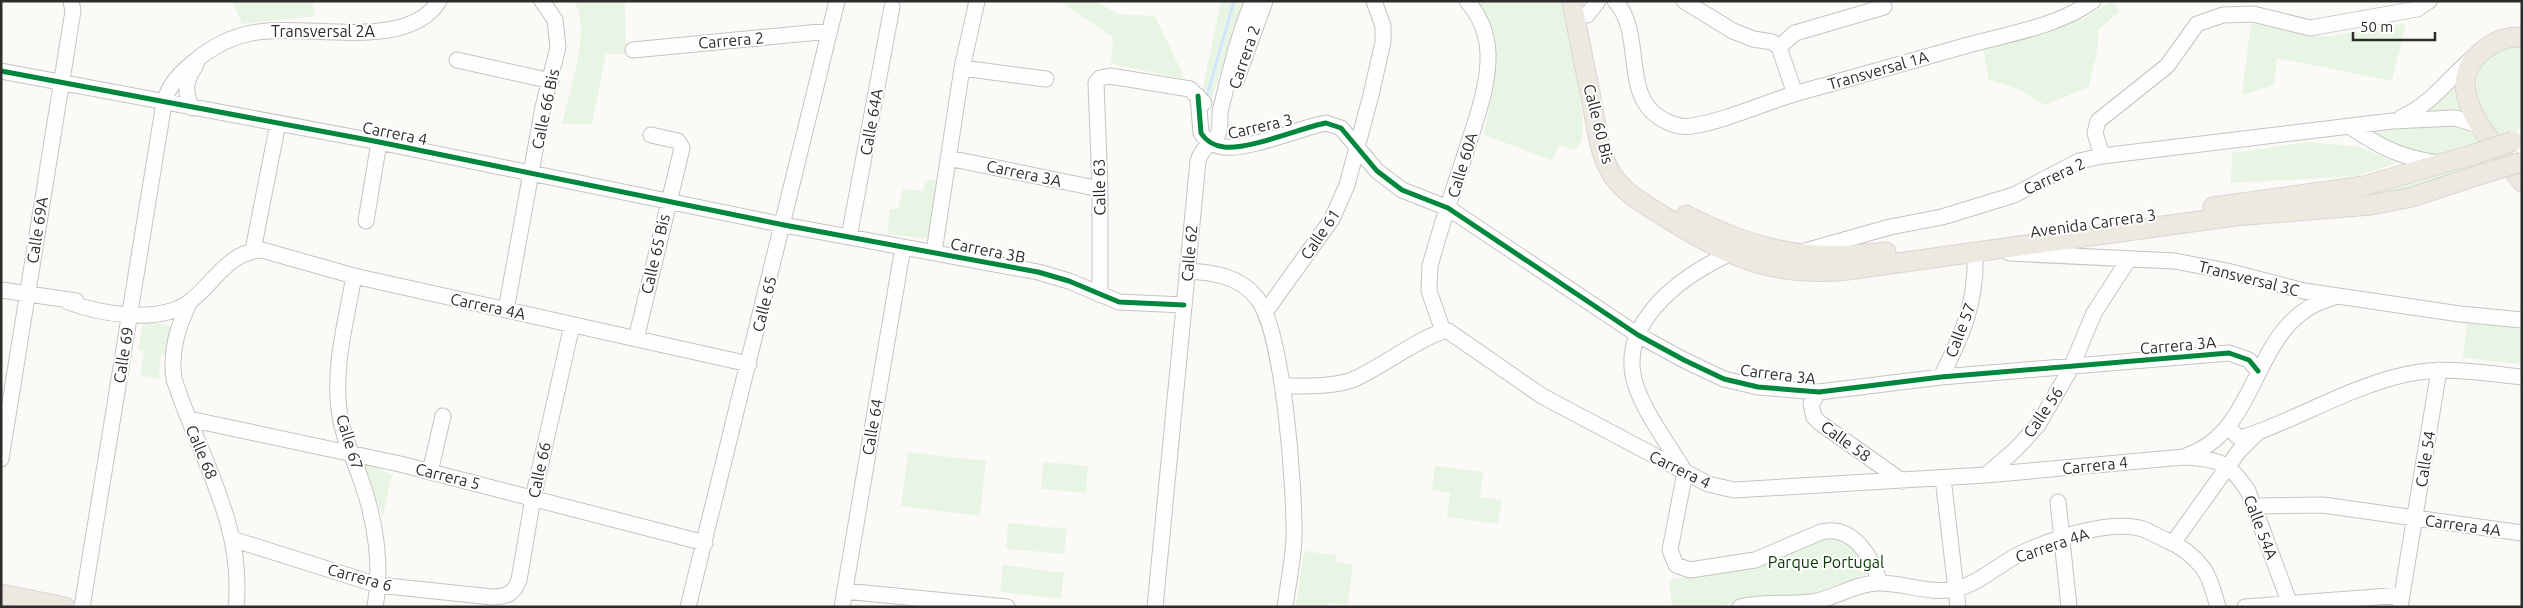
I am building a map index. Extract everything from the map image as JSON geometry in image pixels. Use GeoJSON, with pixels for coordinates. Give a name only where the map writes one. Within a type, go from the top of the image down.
{"type":"FeatureCollection","features":[{"type":"Feature","properties":{"kind":"main road","name":"Calle 60 Bis"},"geometry":{"type":"LineString","coordinates":[[1572,1],[1605,161],[1619,183],[1646,205],[1668,213]]}},
{"type":"Feature","properties":{"kind":"main road","name":"Calle 60 Bis"},"geometry":{"type":"LineString","coordinates":[[1589,6],[1613,156],[1617,165],[1628,178],[1668,213]]}},
{"type":"Feature","properties":{"kind":"main road"},"geometry":{"type":"LineString","coordinates":[[2522,37],[2498,41],[2477,56],[2469,67],[2466,80],[2466,96],[2474,117],[2522,182]]}},
{"type":"Feature","properties":{"kind":"main road","name":"Avenida Carrera 3"},"geometry":{"type":"LineString","coordinates":[[1668,213],[1744,241],[1794,254],[1862,255],[2364,186],[2476,154],[2517,139]]}},
{"type":"Feature","properties":{"kind":"main road","name":"Avenida Carrera 3"},"geometry":{"type":"LineString","coordinates":[[1668,213],[1728,254],[1779,269],[1818,273],[2235,216],[2371,205],[2412,197],[2522,162]]}},
{"type":"Feature","properties":{"kind":"main road"},"geometry":{"type":"LineString","coordinates":[[1,594],[65,607]]}},
{"type":"Feature","properties":{"kind":"street","name":"Calle 69A"},"geometry":{"type":"LineString","coordinates":[[1,460],[4,425],[72,11],[71,1]]}},
{"type":"Feature","properties":{"kind":"street","name":"Transversal 2A"},"geometry":{"type":"LineString","coordinates":[[164,103],[174,80],[202,55],[229,39],[252,32],[383,31],[420,21],[434,10],[439,1]]}},
{"type":"Feature","properties":{"kind":"street","name":"Calle 66 Bis"},"geometry":{"type":"LineString","coordinates":[[506,310],[544,107],[558,47],[558,33],[555,20],[542,1]]}},
{"type":"Feature","properties":{"kind":"street","name":"Calle 65"},"geometry":{"type":"LineString","coordinates":[[688,607],[784,225],[837,1]]}},
{"type":"Feature","properties":{"kind":"street"},"geometry":{"type":"LineString","coordinates":[[934,252],[962,68],[977,1]]}},
{"type":"Feature","properties":{"kind":"street","name":"Calle 62"},"geometry":{"type":"LineString","coordinates":[[1155,607],[1198,161],[1204,147],[1219,133],[1220,118],[1242,28],[1253,1]]}},
{"type":"Feature","properties":{"kind":"street","name":"Carrera 2"},"geometry":{"type":"LineString","coordinates":[[1220,118],[1230,98],[1266,1]]}},
{"type":"Feature","properties":{"kind":"street","name":"Calle 60A"},"geometry":{"type":"LineString","coordinates":[[1443,330],[1431,304],[1429,279],[1434,252],[1479,109],[1488,53],[1484,28],[1467,1]]}},
{"type":"Feature","properties":{"kind":"street"},"geometry":{"type":"LineString","coordinates":[[1684,1],[1733,31],[1753,39],[1772,42],[1779,47],[1795,94]]}},
{"type":"Feature","properties":{"kind":"street","name":"Transversal 1A"},"geometry":{"type":"LineString","coordinates":[[1615,2],[1630,34],[1642,97],[1646,105],[1661,118],[1682,126],[1692,126],[1795,94],[2027,29],[2078,11],[2093,1]]}},
{"type":"Feature","properties":{"kind":"street"},"geometry":{"type":"LineString","coordinates":[[2102,156],[2095,132],[2098,121],[2167,66],[2197,24],[2223,16],[2253,14],[2310,28],[2417,9],[2429,1]]}},
{"type":"Feature","properties":{"kind":"street","name":"Calle 61"},"geometry":{"type":"LineString","coordinates":[[1266,311],[1332,219],[1347,185],[1383,42],[1383,26],[1375,2]]}},
{"type":"Feature","properties":{"kind":"street","name":"Calle 64A"},"geometry":{"type":"LineString","coordinates":[[849,237],[892,7]]}},
{"type":"Feature","properties":{"kind":"street"},"geometry":{"type":"LineString","coordinates":[[1779,47],[1795,33],[1884,7]]}},
{"type":"Feature","properties":{"kind":"street","name":"Carrera 2"},"geometry":{"type":"LineString","coordinates":[[633,50],[830,31]]}},
{"type":"Feature","properties":{"kind":"street","name":"Transversal 2A"},"geometry":{"type":"LineString","coordinates":[[192,108],[186,90],[186,82],[202,55]]}},
{"type":"Feature","properties":{"kind":"street","name":"Carrera 2"},"geometry":{"type":"LineString","coordinates":[[2392,121],[2426,105],[2451,77],[2477,56]]}},
{"type":"Feature","properties":{"kind":"street"},"geometry":{"type":"LineString","coordinates":[[457,60],[551,81]]}},
{"type":"Feature","properties":{"kind":"street"},"geometry":{"type":"LineString","coordinates":[[962,68],[1046,79]]}},
{"type":"Feature","properties":{"kind":"street","name":"Carrera 4"},"geometry":{"type":"LineString","coordinates":[[1,71],[60,84],[379,142],[784,225]]}},
{"type":"Feature","properties":{"kind":"street","name":"Carrera 3"},"geometry":{"type":"LineString","coordinates":[[1097,80],[1110,76],[1190,89],[1220,118],[1231,138],[1250,144]]}},
{"type":"Feature","properties":{"kind":"street","name":"Calle 63"},"geometry":{"type":"LineString","coordinates":[[1097,80],[1095,86],[1100,189],[1100,295]]}},
{"type":"Feature","properties":{"kind":"street","name":"Carrera 3"},"geometry":{"type":"LineString","coordinates":[[1198,96],[1201,133],[1210,142],[1224,147],[1250,144],[1326,123],[1341,128],[1358,147]]}},
{"type":"Feature","properties":{"kind":"street","name":"Calle 69"},"geometry":{"type":"LineString","coordinates":[[82,607],[164,103]]}},
{"type":"Feature","properties":{"kind":"street","name":"Carrera 2"},"geometry":{"type":"LineString","coordinates":[[1794,254],[1890,227],[1942,218],[2014,195],[2079,161],[2102,156],[2352,128],[2392,121],[2455,118],[2481,126]]}},
{"type":"Feature","properties":{"kind":"street"},"geometry":{"type":"LineString","coordinates":[[1,290],[66,301],[108,304],[130,313],[153,314],[180,308],[230,263],[242,254],[253,250],[278,123]]}},
{"type":"Feature","properties":{"kind":"street"},"geometry":{"type":"LineString","coordinates":[[2352,128],[2391,152],[2418,160],[2442,164]]}},
{"type":"Feature","properties":{"kind":"street","name":"Calle 65 Bis"},"geometry":{"type":"LineString","coordinates":[[636,339],[667,201],[682,145],[674,139],[651,135]]}},
{"type":"Feature","properties":{"kind":"street"},"geometry":{"type":"LineString","coordinates":[[366,221],[379,142]]}},
{"type":"Feature","properties":{"kind":"street","name":"Carrera 3A"},"geometry":{"type":"LineString","coordinates":[[1358,147],[1377,171],[1389,182],[1402,190],[1448,208],[1638,335],[1724,379],[1758,387],[1819,392],[1941,377],[2071,368],[2229,353],[2249,360],[2258,371]]}},
{"type":"Feature","properties":{"kind":"street","name":"Carrera 3A"},"geometry":{"type":"LineString","coordinates":[[948,158],[1100,189]]}},
{"type":"Feature","properties":{"kind":"street","name":"Carrera 3B"},"geometry":{"type":"LineString","coordinates":[[784,225],[1056,276],[1100,295],[1130,303],[1184,304]]}},
{"type":"Feature","properties":{"kind":"street","name":"Calle 64"},"geometry":{"type":"LineString","coordinates":[[842,607],[903,246]]}},
{"type":"Feature","properties":{"kind":"street","name":"Carrera 4A"},"geometry":{"type":"LineString","coordinates":[[253,250],[262,250],[354,276],[749,364]]}},
{"type":"Feature","properties":{"kind":"street","name":"Transversal 3C"},"geometry":{"type":"LineString","coordinates":[[1975,252],[2129,259],[2204,266],[2304,291],[2460,314],[2522,320]]}},
{"type":"Feature","properties":{"kind":"street","name":"Calle 57"},"geometry":{"type":"LineString","coordinates":[[1941,377],[1961,337],[1971,308],[1975,285],[1975,252]]}},
{"type":"Feature","properties":{"kind":"street"},"geometry":{"type":"LineString","coordinates":[[1728,254],[1695,271],[1672,288],[1653,310],[1638,335],[1633,366],[1638,390],[1685,472],[1670,550],[1672,559],[1676,565],[1690,570],[1755,560],[1821,532],[1833,530],[1851,538],[1862,548],[1872,562],[1880,583]]}},
{"type":"Feature","properties":{"kind":"street","name":"Calle 56"},"geometry":{"type":"LineString","coordinates":[[1986,475],[2016,450],[2038,425],[2071,368],[2094,313],[2129,259]]}},
{"type":"Feature","properties":{"kind":"street"},"geometry":{"type":"LineString","coordinates":[[1187,271],[1217,274],[1231,279],[1256,296],[1266,311],[1283,386],[1291,466],[1294,540],[1285,607]]}},
{"type":"Feature","properties":{"kind":"street","name":"Calle 67"},"geometry":{"type":"LineString","coordinates":[[354,276],[342,339],[338,378],[340,417],[370,510],[377,555],[378,585],[375,607]]}},
{"type":"Feature","properties":{"kind":"street"},"geometry":{"type":"LineString","coordinates":[[2184,457],[2208,446],[2228,428],[2242,405],[2258,371],[2285,328],[2295,316],[2308,306],[2336,296]]}},
{"type":"Feature","properties":{"kind":"street","name":"Calle 68"},"geometry":{"type":"LineString","coordinates":[[190,301],[178,327],[172,366],[174,379],[213,477],[232,539],[237,582],[236,607]]}},
{"type":"Feature","properties":{"kind":"street","name":"Calle 66"},"geometry":{"type":"LineString","coordinates":[[492,597],[508,595],[516,587],[533,498],[572,325]]}},
{"type":"Feature","properties":{"kind":"street","name":"Carrera 4"},"geometry":{"type":"LineString","coordinates":[[1443,330],[1454,334],[1559,406],[1721,489],[1745,491],[1902,481],[2184,457]]}},
{"type":"Feature","properties":{"kind":"street"},"geometry":{"type":"LineString","coordinates":[[1283,386],[1322,385],[1352,380],[1381,366],[1430,335],[1443,330]]}},
{"type":"Feature","properties":{"kind":"street"},"geometry":{"type":"LineString","coordinates":[[2228,428],[2238,437],[2258,433],[2374,383],[2408,373],[2439,370],[2522,377]]}},
{"type":"Feature","properties":{"kind":"street","name":"Calle 54"},"geometry":{"type":"LineString","coordinates":[[2401,601],[2439,370]]}},
{"type":"Feature","properties":{"kind":"street","name":"Calle 58"},"geometry":{"type":"LineString","coordinates":[[1819,392],[1811,404],[1814,417],[1902,481]]}},
{"type":"Feature","properties":{"kind":"street"},"geometry":{"type":"LineString","coordinates":[[430,472],[443,416]]}},
{"type":"Feature","properties":{"kind":"street","name":"Carrera 5"},"geometry":{"type":"LineString","coordinates":[[189,419],[430,472],[705,542]]}},
{"type":"Feature","properties":{"kind":"street"},"geometry":{"type":"LineString","coordinates":[[2173,543],[2228,467],[2258,433]]}},
{"type":"Feature","properties":{"kind":"street"},"geometry":{"type":"LineString","coordinates":[[2184,457],[2213,460],[2228,467]]}},
{"type":"Feature","properties":{"kind":"street","name":"Calle 54A"},"geometry":{"type":"LineString","coordinates":[[2228,467],[2240,478],[2254,506],[2290,605]]}},
{"type":"Feature","properties":{"kind":"street"},"geometry":{"type":"LineString","coordinates":[[1943,478],[1958,607]]}},
{"type":"Feature","properties":{"kind":"street"},"geometry":{"type":"LineString","coordinates":[[2058,502],[2069,607]]}},
{"type":"Feature","properties":{"kind":"street","name":"Carrera 4A"},"geometry":{"type":"LineString","coordinates":[[2254,506],[2322,505],[2522,533]]}},
{"type":"Feature","properties":{"kind":"street","name":"Carrera 4A"},"geometry":{"type":"LineString","coordinates":[[1740,607],[1772,602],[1822,603],[1854,587],[1880,583],[1940,590],[1956,589],[1969,584],[2026,551],[2100,528],[2123,526],[2143,529],[2189,553],[2203,568],[2212,584],[2218,607]]}},
{"type":"Feature","properties":{"kind":"street","name":"Carrera 6"},"geometry":{"type":"LineString","coordinates":[[232,539],[378,585],[492,597]]}},
{"type":"Feature","properties":{"kind":"street"},"geometry":{"type":"LineString","coordinates":[[845,591],[1007,607]]}},
{"type":"Feature","properties":{"kind":"street"},"geometry":{"type":"LineString","coordinates":[[2245,607],[2401,601]]}},
{"type":"Feature","properties":{"kind":"green space"},"geometry":{"type":"Polygon","coordinates":[[[232,1],[312,1],[315,16],[242,24],[232,1]]]}},
{"type":"Feature","properties":{"kind":"green space"},"geometry":{"type":"Polygon","coordinates":[[[574,1],[625,1],[626,54],[606,54],[592,124],[562,124],[574,79],[580,43],[581,27],[579,13],[574,1]]]}},
{"type":"Feature","properties":{"kind":"green space"},"geometry":{"type":"Polygon","coordinates":[[[1059,1],[1095,1],[1118,14],[1155,16],[1185,79],[1111,64],[1113,37],[1059,1]]]}},
{"type":"Feature","properties":{"kind":"green space"},"geometry":{"type":"Polygon","coordinates":[[[1221,1],[1244,1],[1212,98],[1201,96],[1221,1]]]}},
{"type":"Feature","properties":{"kind":"green space"},"geometry":{"type":"Polygon","coordinates":[[[1472,1],[1561,1],[1580,95],[1583,131],[1579,146],[1573,150],[1559,145],[1552,160],[1484,135],[1495,61],[1472,1]]]}},
{"type":"Feature","properties":{"kind":"green space"},"geometry":{"type":"Polygon","coordinates":[[[2111,1],[2120,11],[2098,30],[2097,51],[2089,87],[2045,105],[2018,89],[1989,80],[1983,49],[2085,18],[2111,1]]]}},
{"type":"Feature","properties":{"kind":"green space"},"geometry":{"type":"Polygon","coordinates":[[[2251,23],[2313,36],[2332,36],[2406,23],[2392,81],[2277,58],[2274,85],[2242,95],[2251,23]]]}},
{"type":"Feature","properties":{"kind":"green space"},"geometry":{"type":"Polygon","coordinates":[[[2522,46],[2522,129],[2499,137],[2481,107],[2476,87],[2477,76],[2482,66],[2496,51],[2522,46]]]}},
{"type":"Feature","properties":{"kind":"green space"},"geometry":{"type":"Polygon","coordinates":[[[2461,73],[2464,114],[2429,111],[2451,89],[2461,73]]]}},
{"type":"Feature","properties":{"kind":"green space"},"geometry":{"type":"Polygon","coordinates":[[[2438,122],[2462,126],[2479,142],[2448,153],[2426,156],[2367,134],[2438,122]]]}},
{"type":"Feature","properties":{"kind":"green space"},"geometry":{"type":"Polygon","coordinates":[[[2307,142],[2360,147],[2397,163],[2356,176],[2231,183],[2232,153],[2307,142]]]}},
{"type":"Feature","properties":{"kind":"green space"},"geometry":{"type":"Polygon","coordinates":[[[2480,158],[2487,165],[2397,195],[2228,206],[2480,158]]]}},
{"type":"Feature","properties":{"kind":"green space"},"geometry":{"type":"Polygon","coordinates":[[[925,180],[943,181],[932,239],[887,234],[890,209],[898,209],[903,189],[923,191],[925,180]]]}},
{"type":"Feature","properties":{"kind":"green space"},"geometry":{"type":"Polygon","coordinates":[[[143,321],[170,326],[166,355],[161,355],[159,379],[140,375],[144,352],[138,350],[143,321]]]}},
{"type":"Feature","properties":{"kind":"green space"},"geometry":{"type":"Polygon","coordinates":[[[2467,323],[2522,328],[2522,364],[2463,358],[2467,323]]]}},
{"type":"Feature","properties":{"kind":"green space"},"geometry":{"type":"Polygon","coordinates":[[[908,452],[986,461],[980,516],[901,506],[908,452]]]}},
{"type":"Feature","properties":{"kind":"green space"},"geometry":{"type":"Polygon","coordinates":[[[362,461],[392,475],[383,516],[362,461]]]}},
{"type":"Feature","properties":{"kind":"green space"},"geometry":{"type":"Polygon","coordinates":[[[1043,462],[1088,466],[1086,493],[1041,489],[1043,462]]]}},
{"type":"Feature","properties":{"kind":"green space"},"geometry":{"type":"Polygon","coordinates":[[[1435,466],[1483,472],[1480,497],[1502,500],[1498,524],[1447,517],[1450,493],[1432,490],[1435,466]]]}},
{"type":"Feature","properties":{"kind":"green space"},"geometry":{"type":"Polygon","coordinates":[[[1008,523],[1067,529],[1064,554],[1006,549],[1008,523]]]}},
{"type":"Feature","properties":{"kind":"green space","name":"Parque Portugal"},"geometry":{"type":"Polygon","coordinates":[[[1822,536],[1850,542],[1867,567],[1865,575],[1811,594],[1761,598],[1718,607],[1672,607],[1669,580],[1766,561],[1822,536]]]}},
{"type":"Feature","properties":{"kind":"green space"},"geometry":{"type":"Polygon","coordinates":[[[1304,551],[1336,555],[1335,562],[1353,564],[1348,605],[1329,603],[1328,607],[1296,607],[1304,551]]]}},
{"type":"Feature","properties":{"kind":"green space"},"geometry":{"type":"Polygon","coordinates":[[[1003,565],[1064,573],[1061,599],[1000,592],[1003,565]]]}},
{"type":"Feature","properties":{"kind":"waterway"},"geometry":{"type":"LineString","coordinates":[[1206,99],[1234,1]]}},
{"type":"Feature","properties":{"kind":"cycle path"},"geometry":{"type":"LineString","coordinates":[[1,71],[379,142],[784,225],[1038,272],[1069,281],[1119,302],[1184,305]]}},
{"type":"Feature","properties":{"kind":"cycle path"},"geometry":{"type":"LineString","coordinates":[[1198,96],[1201,133],[1208,141],[1221,146],[1244,146],[1326,123],[1341,128],[1377,171],[1402,190],[1448,208],[1638,335],[1724,379],[1758,387],[1819,392],[1941,377],[2229,353],[2249,360],[2258,371]]}}]}
